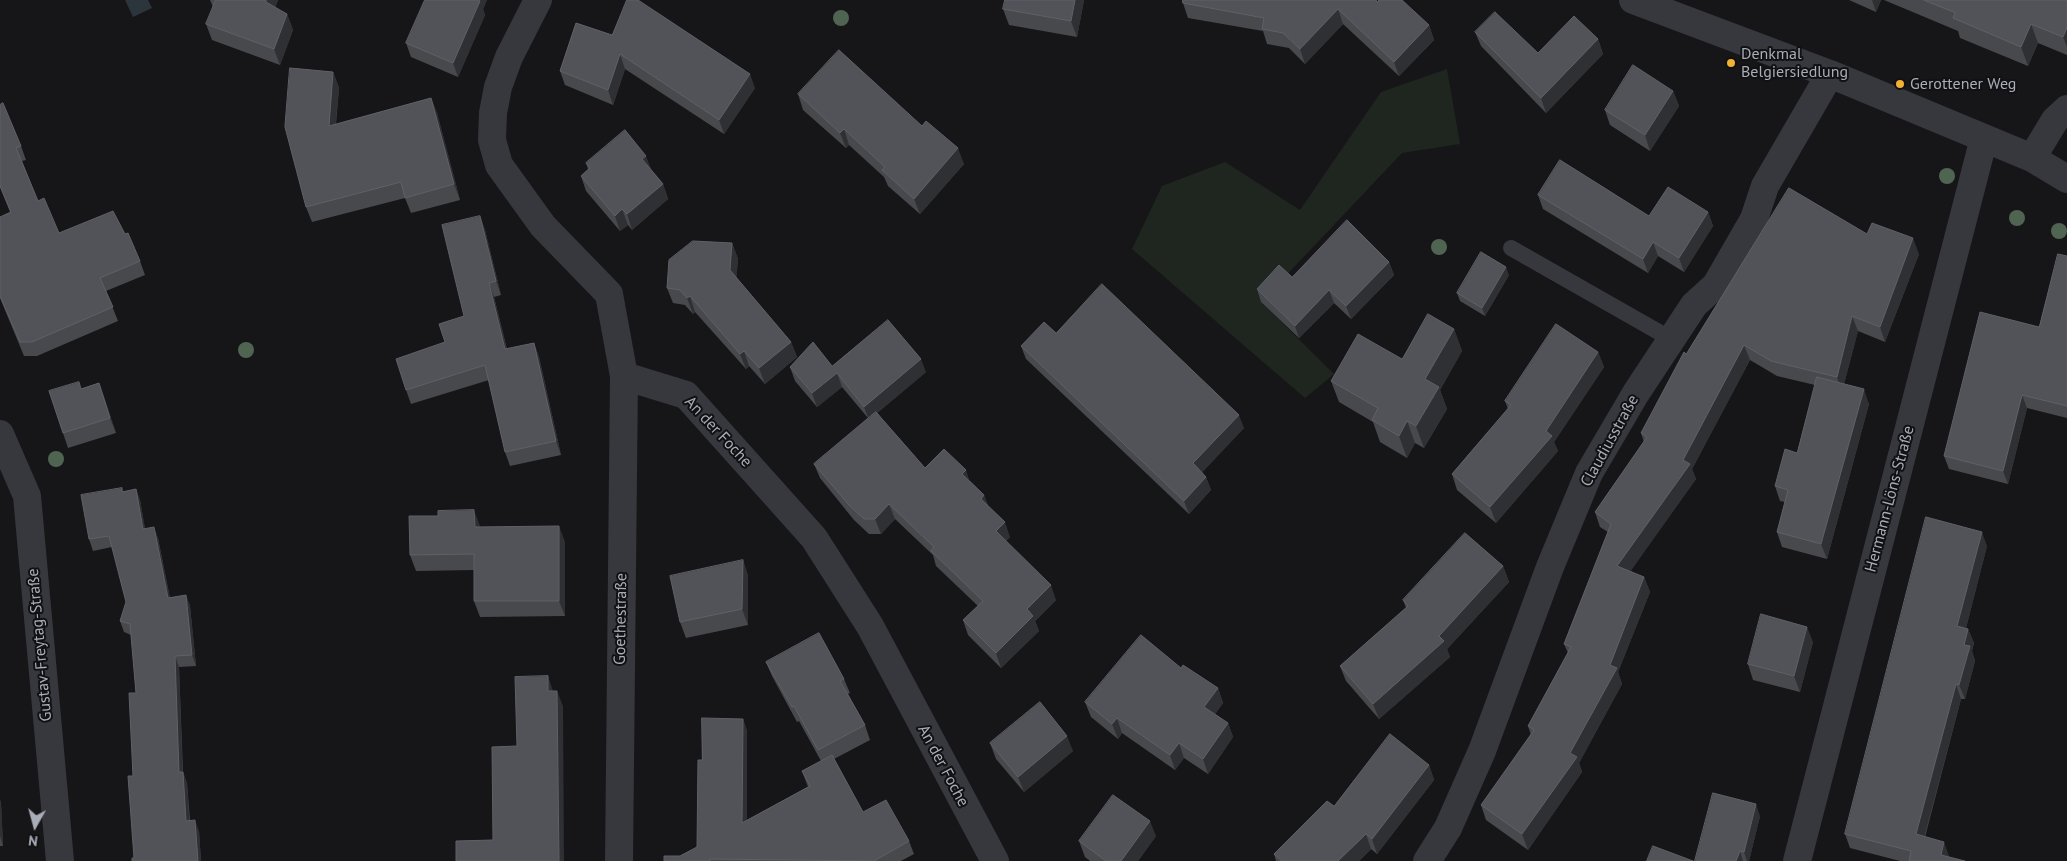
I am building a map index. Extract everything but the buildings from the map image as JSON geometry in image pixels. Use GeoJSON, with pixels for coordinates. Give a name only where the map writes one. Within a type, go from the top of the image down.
{"type":"FeatureCollection","features":[{"type":"Feature","properties":{"kind":"street"},"geometry":{"type":"LineString","coordinates":[[538,0],[509,58],[498,87],[493,113],[492,140],[500,165],[543,226],[609,294],[624,376]]}},
{"type":"Feature","properties":{"kind":"street"},"geometry":{"type":"LineString","coordinates":[[1632,0],[1830,74],[2032,158],[2067,179]]}},
{"type":"Feature","properties":{"kind":"street","name":"Claudiusstraße"},"geometry":{"type":"LineString","coordinates":[[1427,861],[1448,828],[1482,750],[1550,568],[1589,472],[1694,305],[1716,285],[1754,219],[1765,186],[1830,74]]}},
{"type":"Feature","properties":{"kind":"street"},"geometry":{"type":"LineString","coordinates":[[2032,158],[2055,120],[2067,109]]}},
{"type":"Feature","properties":{"kind":"street","name":"Hermann-Löns-Straße"},"geometry":{"type":"LineString","coordinates":[[1797,861],[1984,138]]}},
{"type":"Feature","properties":{"kind":"street","name":"Goethestraße"},"geometry":{"type":"LineString","coordinates":[[619,861],[624,376]]}},
{"type":"Feature","properties":{"kind":"street","name":"An der Foche"},"geometry":{"type":"LineString","coordinates":[[624,376],[686,395],[814,538],[870,626],[995,861]]}},
{"type":"Feature","properties":{"kind":"street","name":"Gustav-Freytag-Straße"},"geometry":{"type":"LineString","coordinates":[[0,434],[27,496],[60,861]]}},
{"type":"Feature","properties":{"kind":"lane"},"geometry":{"type":"LineString","coordinates":[[1512,248],[1671,339]]}},
{"type":"Feature","properties":{"kind":"shaded area"},"geometry":{"type":"Polygon","coordinates":[[[125,0],[148,0],[152,8],[133,17],[125,0]]]}},
{"type":"Feature","properties":{"kind":"shaded area"},"geometry":{"type":"Polygon","coordinates":[[[1447,69],[1460,144],[1402,153],[1261,302],[1334,374],[1305,398],[1132,249],[1162,186],[1225,162],[1300,210],[1381,92],[1447,69]]]}},
{"type":"Feature","properties":{"kind":"place","name":"Denkmal Belgiersiedlung"},"geometry":{"type":"Point","coordinates":[1731,63]}},
{"type":"Feature","properties":{"kind":"place","name":"Gerottener Weg"},"geometry":{"type":"Point","coordinates":[1900,84]}}]}
